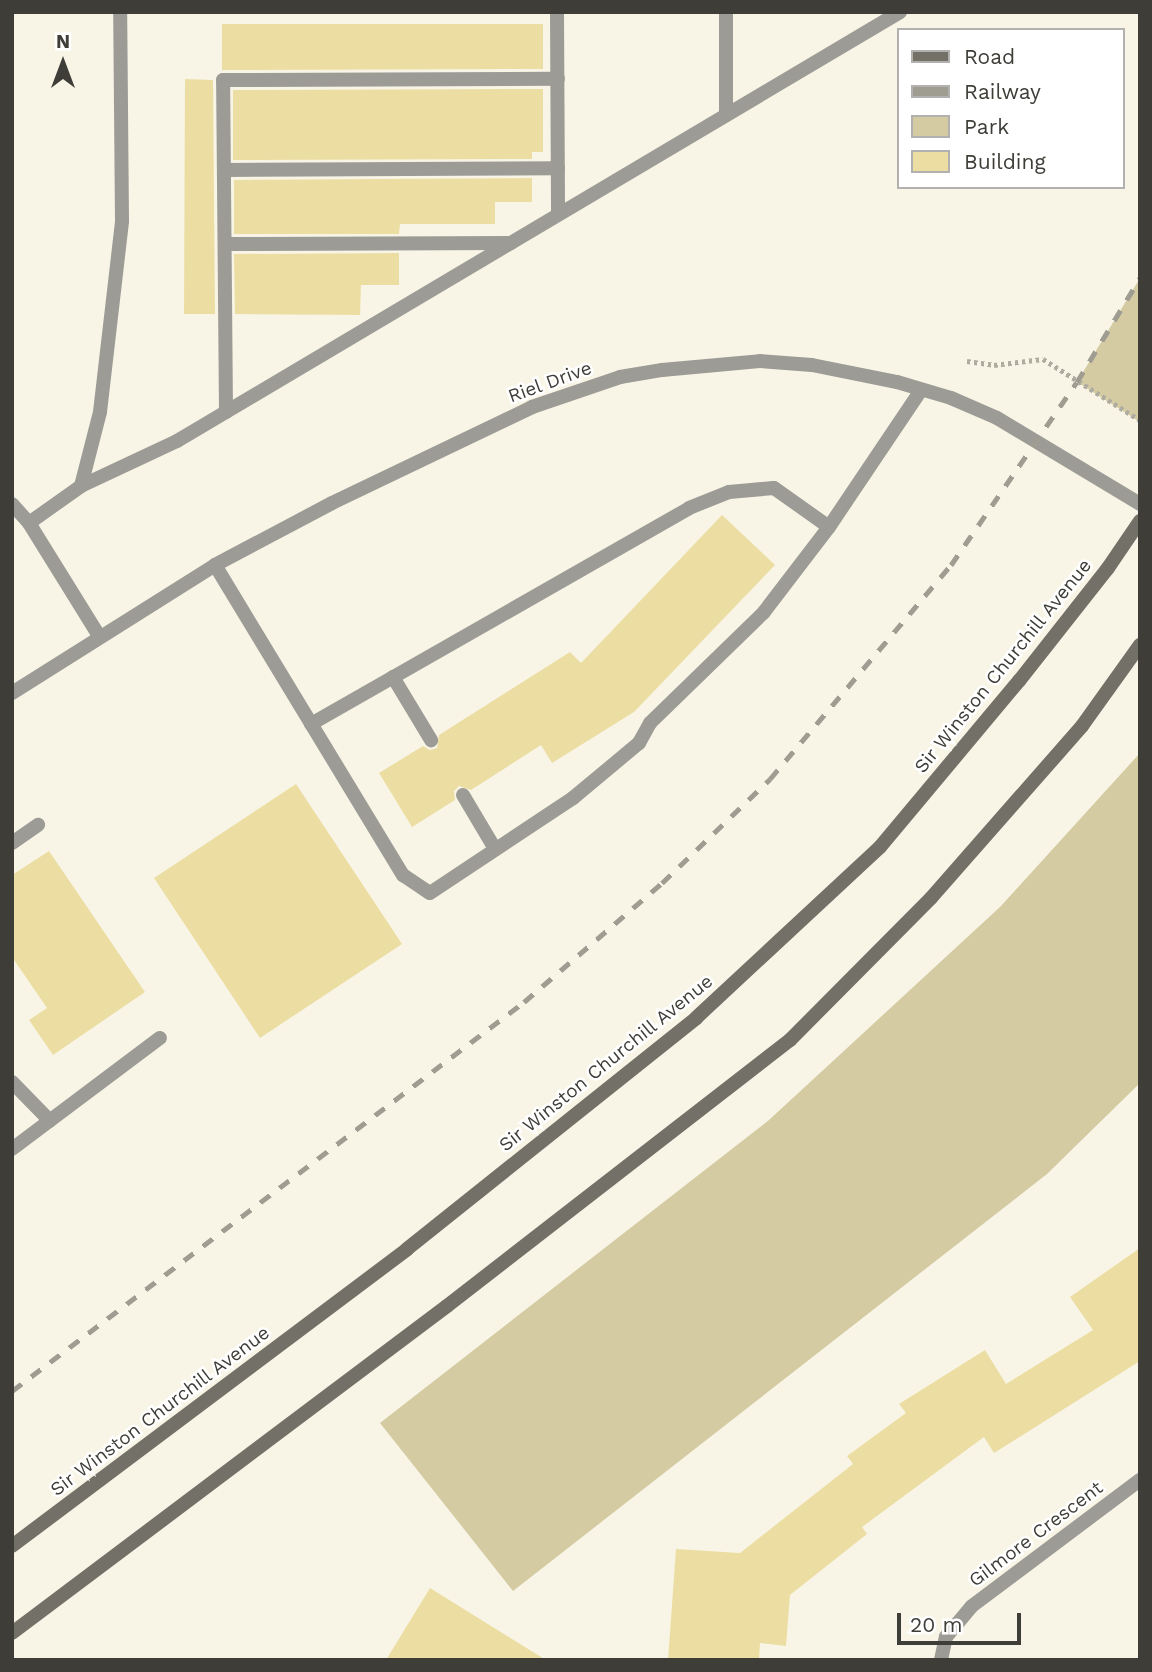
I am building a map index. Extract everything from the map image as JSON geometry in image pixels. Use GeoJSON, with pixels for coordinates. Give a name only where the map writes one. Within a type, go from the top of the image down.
{"type":"FeatureCollection","features":[{"type":"Feature","properties":{"kind":"main road","name":"Sir Winston Churchill Avenue"},"geometry":{"type":"LineString","coordinates":[[12,1546],[407,1249],[696,1018],[880,847],[1019,681],[1108,568],[1140,521]]}},
{"type":"Feature","properties":{"kind":"main road"},"geometry":{"type":"LineString","coordinates":[[12,1633],[447,1306],[790,1040],[939,888],[1082,726],[1140,645]]}},
{"type":"Feature","properties":{"kind":"street"},"geometry":{"type":"LineString","coordinates":[[81,486],[100,412],[122,221],[120,12]]}},
{"type":"Feature","properties":{"kind":"street"},"geometry":{"type":"LineString","coordinates":[[557,12],[558,215]]}},
{"type":"Feature","properties":{"kind":"street"},"geometry":{"type":"LineString","coordinates":[[726,12],[726,115]]}},
{"type":"Feature","properties":{"kind":"street"},"geometry":{"type":"LineString","coordinates":[[29,523],[81,486],[177,441],[900,12]]}},
{"type":"Feature","properties":{"kind":"street"},"geometry":{"type":"LineString","coordinates":[[226,412],[223,80],[558,79]]}},
{"type":"Feature","properties":{"kind":"street"},"geometry":{"type":"LineString","coordinates":[[224,170],[558,168]]}},
{"type":"Feature","properties":{"kind":"street"},"geometry":{"type":"LineString","coordinates":[[225,244],[510,243]]}},
{"type":"Feature","properties":{"kind":"street","name":"Riel Drive"},"geometry":{"type":"LineString","coordinates":[[12,693],[215,565],[458,440],[532,407],[620,377],[709,364],[760,361],[812,365],[897,382],[951,398],[997,418],[1140,504]]}},
{"type":"Feature","properties":{"kind":"street"},"geometry":{"type":"LineString","coordinates":[[215,565],[403,875],[430,893],[573,798],[639,743],[650,723],[764,612],[829,527],[921,390]]}},
{"type":"Feature","properties":{"kind":"street"},"geometry":{"type":"LineString","coordinates":[[311,724],[689,508],[729,492],[774,488],[829,527]]}},
{"type":"Feature","properties":{"kind":"street"},"geometry":{"type":"LineString","coordinates":[[12,504],[29,523],[99,636]]}},
{"type":"Feature","properties":{"kind":"street"},"geometry":{"type":"LineString","coordinates":[[393,677],[431,740]]}},
{"type":"Feature","properties":{"kind":"street"},"geometry":{"type":"LineString","coordinates":[[463,795],[495,849]]}},
{"type":"Feature","properties":{"kind":"street"},"geometry":{"type":"LineString","coordinates":[[12,843],[38,825]]}},
{"type":"Feature","properties":{"kind":"street"},"geometry":{"type":"LineString","coordinates":[[12,1149],[160,1038]]}},
{"type":"Feature","properties":{"kind":"street"},"geometry":{"type":"LineString","coordinates":[[12,1082],[50,1121]]}},
{"type":"Feature","properties":{"kind":"street","name":"Gilmore Crescent"},"geometry":{"type":"LineString","coordinates":[[941,1660],[946,1637],[972,1606],[1140,1479]]}},
{"type":"Feature","properties":{"kind":"path"},"geometry":{"type":"LineString","coordinates":[[967,361],[995,365],[1043,359],[1140,420]]}},
{"type":"Feature","properties":{"kind":"green space"},"geometry":{"type":"Polygon","coordinates":[[[1140,278],[1140,422],[1077,382],[1140,278]]]}},
{"type":"Feature","properties":{"kind":"green space"},"geometry":{"type":"Polygon","coordinates":[[[1140,753],[1140,1083],[1047,1174],[513,1591],[380,1423],[769,1120],[1000,907],[1140,753]]]}},
{"type":"Feature","properties":{"kind":"building"},"geometry":{"type":"Polygon","coordinates":[[[222,24],[543,24],[543,69],[222,70],[222,24]]]}},
{"type":"Feature","properties":{"kind":"building"},"geometry":{"type":"Polygon","coordinates":[[[185,79],[213,80],[215,314],[184,314],[185,79]]]}},
{"type":"Feature","properties":{"kind":"building"},"geometry":{"type":"Polygon","coordinates":[[[543,89],[543,152],[532,152],[532,159],[233,160],[233,90],[543,89]]]}},
{"type":"Feature","properties":{"kind":"building"},"geometry":{"type":"Polygon","coordinates":[[[532,178],[532,202],[495,202],[495,224],[400,224],[399,234],[234,234],[234,180],[532,178]]]}},
{"type":"Feature","properties":{"kind":"building"},"geometry":{"type":"Polygon","coordinates":[[[399,253],[399,285],[361,285],[360,315],[235,314],[234,254],[399,253]]]}},
{"type":"Feature","properties":{"kind":"building"},"geometry":{"type":"Polygon","coordinates":[[[722,515],[775,565],[634,712],[552,763],[541,745],[471,790],[459,786],[454,791],[455,800],[412,827],[379,773],[423,746],[430,750],[437,748],[439,735],[570,652],[581,663],[722,515]]]}},
{"type":"Feature","properties":{"kind":"building"},"geometry":{"type":"Polygon","coordinates":[[[296,784],[402,944],[260,1038],[154,878],[296,784]]]}},
{"type":"Feature","properties":{"kind":"building"},"geometry":{"type":"Polygon","coordinates":[[[49,851],[145,992],[53,1055],[29,1020],[47,1008],[12,957],[12,875],[49,851]]]}},
{"type":"Feature","properties":{"kind":"building"},"geometry":{"type":"Polygon","coordinates":[[[1140,1248],[1140,1361],[994,1453],[984,1437],[862,1527],[867,1534],[790,1595],[786,1646],[760,1643],[759,1660],[668,1660],[676,1549],[740,1553],[853,1464],[847,1456],[906,1413],[899,1404],[985,1350],[1006,1384],[1093,1330],[1070,1297],[1140,1248]]]}},
{"type":"Feature","properties":{"kind":"building"},"geometry":{"type":"Polygon","coordinates":[[[430,1588],[546,1660],[386,1660],[430,1588]]]}},
{"type":"Feature","properties":{"kind":"railway"},"geometry":{"type":"LineString","coordinates":[[12,1391],[524,1002],[662,883],[770,779],[951,565],[1077,382],[1140,278]]}}]}
